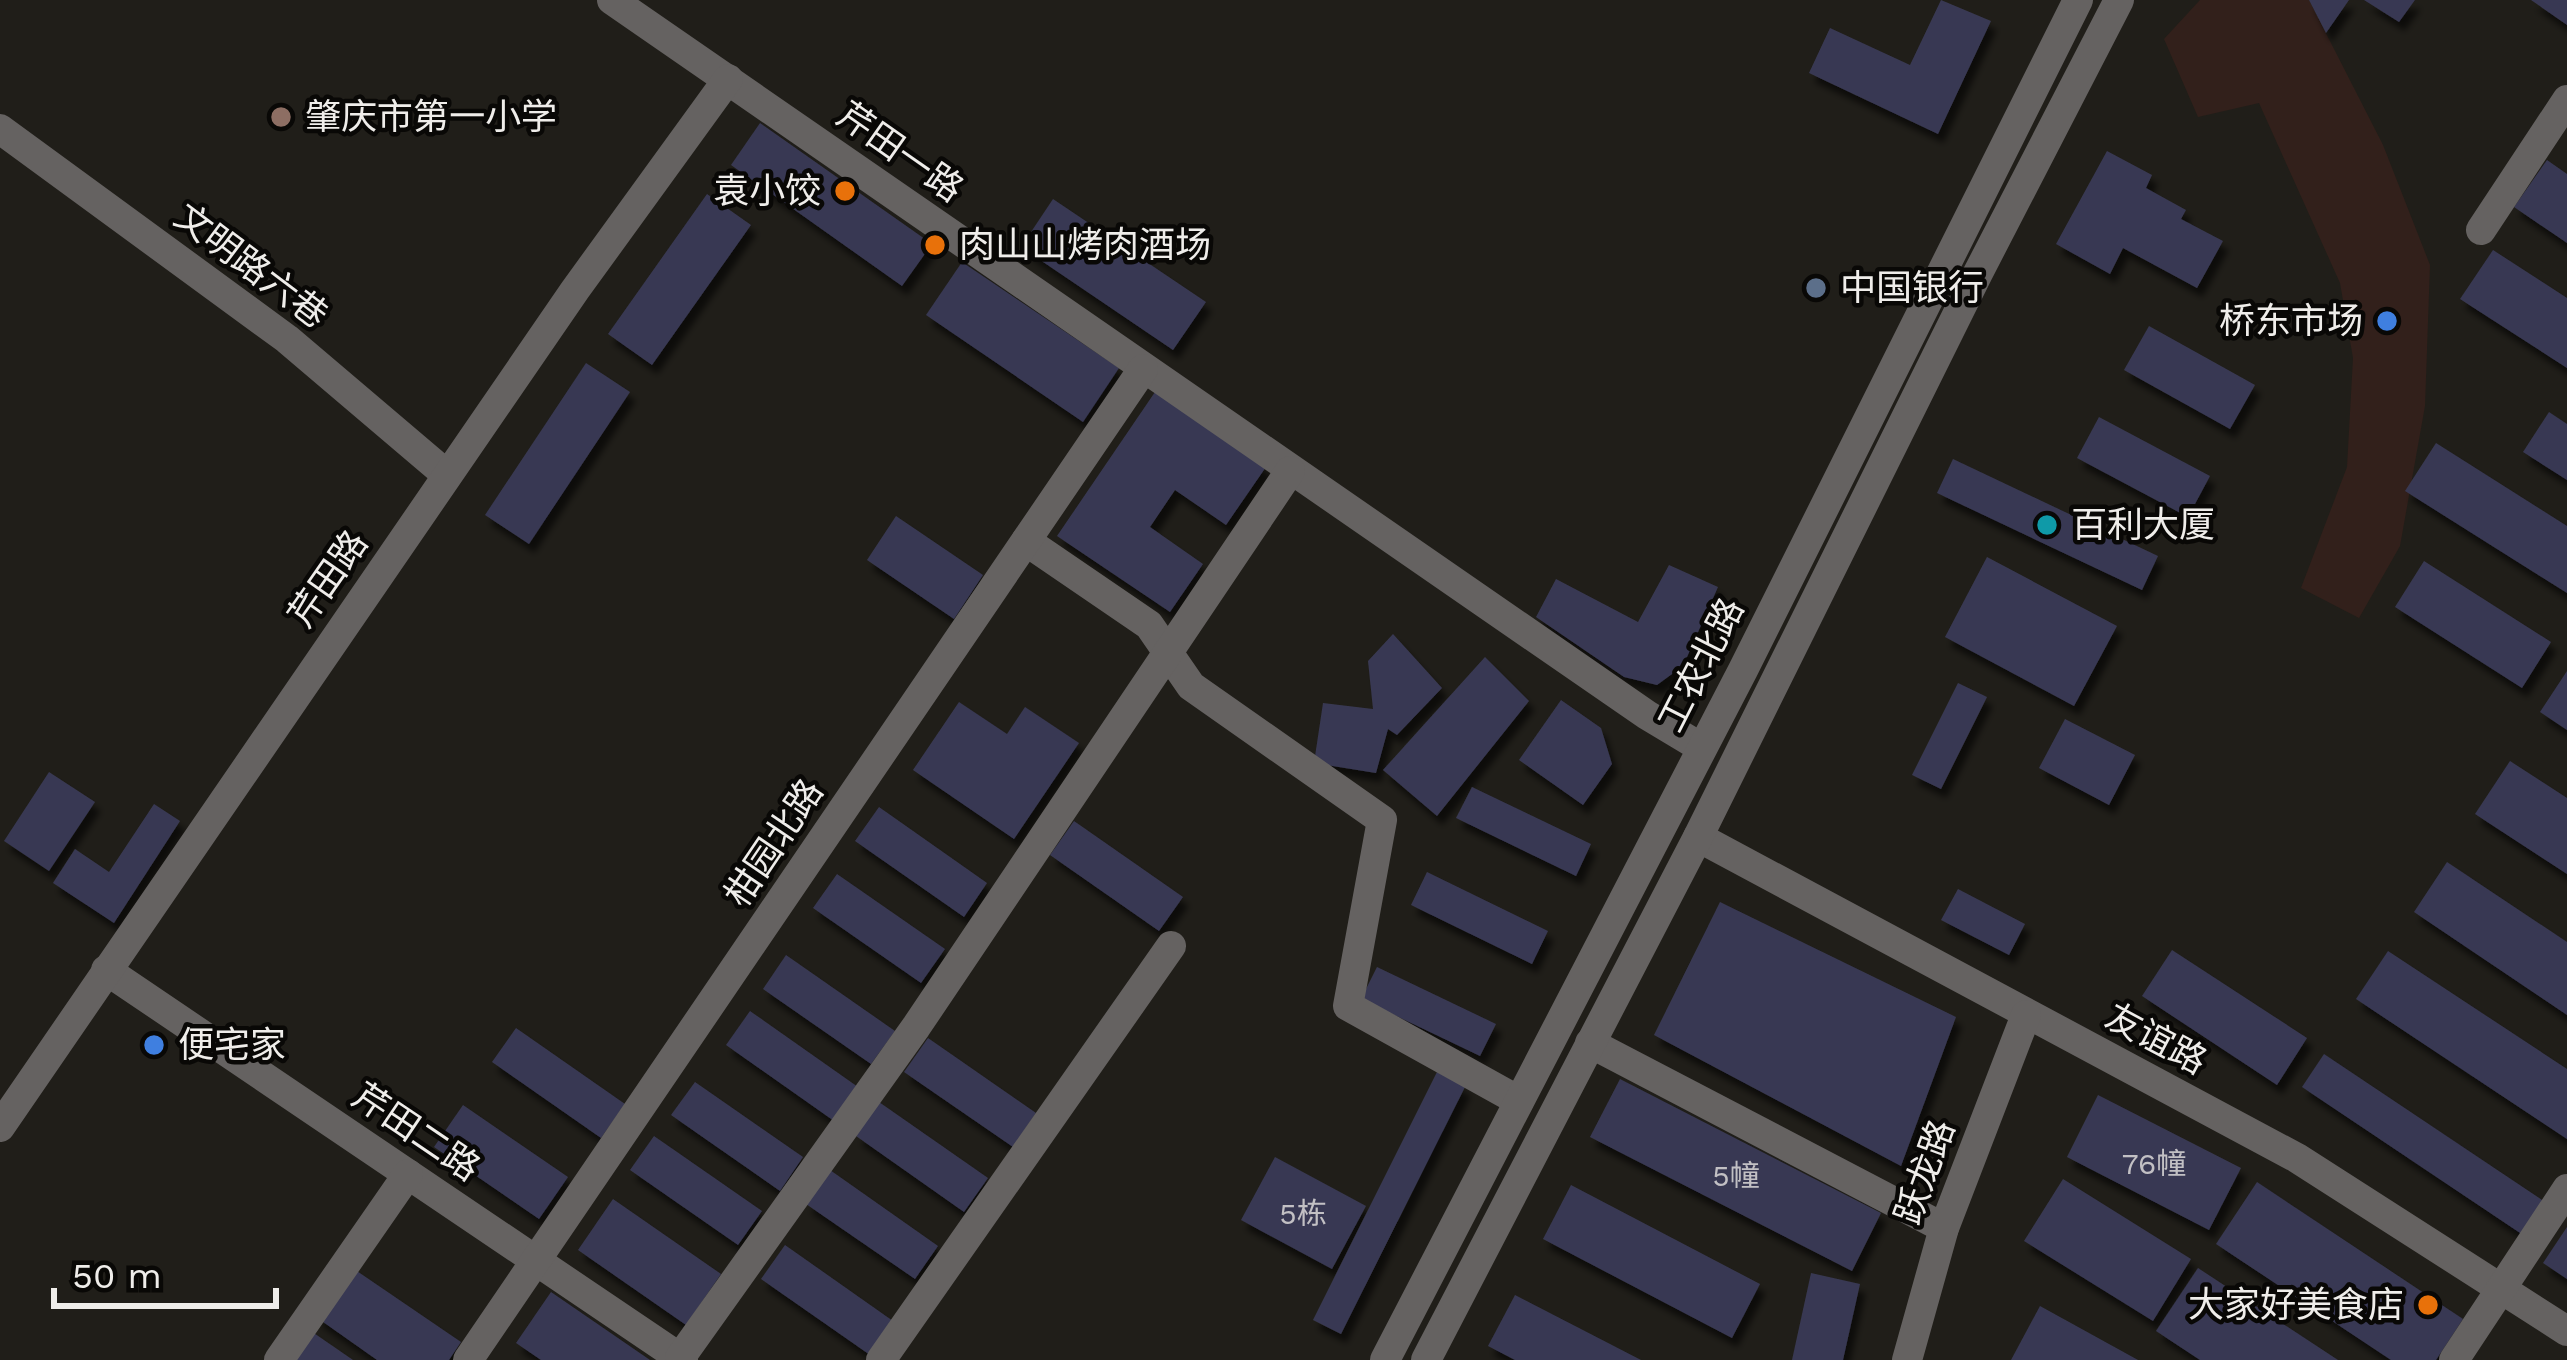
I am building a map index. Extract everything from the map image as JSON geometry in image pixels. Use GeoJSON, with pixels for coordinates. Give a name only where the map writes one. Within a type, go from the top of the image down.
{"type":"FeatureCollection","features":[{"type":"Feature","properties":{"kind":"street","name":"芹田一路"},"geometry":{"type":"LineString","coordinates":[[612,0],[1647,715],[1702,748]]}},
{"type":"Feature","properties":{"kind":"street","name":"工农北路"},"geometry":{"type":"LineString","coordinates":[[1384,1360],[1702,748],[2078,0]]}},
{"type":"Feature","properties":{"kind":"street","name":"工农北路"},"geometry":{"type":"LineString","coordinates":[[1426,1360],[1698,837],[1978,272],[2119,0]]}},
{"type":"Feature","properties":{"kind":"street","name":"芹田路"},"geometry":{"type":"LineString","coordinates":[[0,1127],[447,476],[728,79]]}},
{"type":"Feature","properties":{"kind":"street"},"geometry":{"type":"LineString","coordinates":[[2481,230],[2567,100]]}},
{"type":"Feature","properties":{"kind":"street","name":"文明路六巷"},"geometry":{"type":"LineString","coordinates":[[0,129],[287,339],[447,476]]}},
{"type":"Feature","properties":{"kind":"street","name":"柑园北路"},"geometry":{"type":"LineString","coordinates":[[468,1360],[1143,369]]}},
{"type":"Feature","properties":{"kind":"street"},"geometry":{"type":"LineString","coordinates":[[681,1359],[916,1027],[1290,470]]}},
{"type":"Feature","properties":{"kind":"street"},"geometry":{"type":"LineString","coordinates":[[1026,541],[1149,625],[1191,686],[1382,820],[1348,1006],[1519,1101]]}},
{"type":"Feature","properties":{"kind":"street","name":"友谊路"},"geometry":{"type":"LineString","coordinates":[[1698,837],[2297,1158],[2567,1331]]}},
{"type":"Feature","properties":{"kind":"street"},"geometry":{"type":"LineString","coordinates":[[881,1360],[1171,946]]}},
{"type":"Feature","properties":{"kind":"street","name":"芹田二路"},"geometry":{"type":"LineString","coordinates":[[106,970],[681,1359]]}},
{"type":"Feature","properties":{"kind":"street","name":"跃龙路"},"geometry":{"type":"LineString","coordinates":[[1907,1360],[1944,1228],[2026,1015]]}},
{"type":"Feature","properties":{"kind":"street"},"geometry":{"type":"LineString","coordinates":[[1590,1043],[1944,1228]]}},
{"type":"Feature","properties":{"kind":"street"},"geometry":{"type":"LineString","coordinates":[[279,1360],[408,1174]]}},
{"type":"Feature","properties":{"kind":"street"},"geometry":{"type":"LineString","coordinates":[[2454,1360],[2567,1189]]}},
{"type":"Feature","properties":{"kind":"shaded area","name":"桥东市场"},"geometry":{"type":"Polygon","coordinates":[[[2200,0],[2309,0],[2383,145],[2430,265],[2425,406],[2400,546],[2359,618],[2301,588],[2347,467],[2353,358],[2340,283],[2259,103],[2198,117],[2164,39],[2200,0]]]}},
{"type":"Feature","properties":{"kind":"building"},"geometry":{"type":"Polygon","coordinates":[[[1941,0],[1991,21],[1938,134],[1809,73],[1830,28],[1910,65],[1941,0]]]}},
{"type":"Feature","properties":{"kind":"building"},"geometry":{"type":"Polygon","coordinates":[[[2309,0],[2349,0],[2326,33],[2309,0]]]}},
{"type":"Feature","properties":{"kind":"building"},"geometry":{"type":"Polygon","coordinates":[[[2364,0],[2415,0],[2399,22],[2364,0]]]}},
{"type":"Feature","properties":{"kind":"building"},"geometry":{"type":"Polygon","coordinates":[[[2531,0],[2567,0],[2567,25],[2531,0]]]}},
{"type":"Feature","properties":{"kind":"building"},"geometry":{"type":"Polygon","coordinates":[[[760,123],[932,244],[902,286],[731,165],[760,123]]]}},
{"type":"Feature","properties":{"kind":"building"},"geometry":{"type":"Polygon","coordinates":[[[2107,151],[2152,175],[2146,188],[2186,210],[2181,219],[2223,241],[2197,288],[2123,248],[2110,274],[2056,244],[2107,151]]]}},
{"type":"Feature","properties":{"kind":"building"},"geometry":{"type":"Polygon","coordinates":[[[2547,160],[2567,174],[2567,243],[2514,207],[2547,160]]]}},
{"type":"Feature","properties":{"kind":"building"},"geometry":{"type":"Polygon","coordinates":[[[707,194],[751,225],[652,365],[608,334],[707,194]]]}},
{"type":"Feature","properties":{"kind":"building"},"geometry":{"type":"Polygon","coordinates":[[[1053,199],[1206,302],[1173,350],[1021,247],[1053,199]]]}},
{"type":"Feature","properties":{"kind":"building"},"geometry":{"type":"Polygon","coordinates":[[[2493,250],[2567,298],[2567,368],[2460,299],[2493,250]]]}},
{"type":"Feature","properties":{"kind":"building"},"geometry":{"type":"Polygon","coordinates":[[[962,262],[1119,368],[1083,422],[926,315],[962,262]]]}},
{"type":"Feature","properties":{"kind":"building"},"geometry":{"type":"Polygon","coordinates":[[[2149,326],[2255,385],[2230,429],[2124,370],[2149,326]]]}},
{"type":"Feature","properties":{"kind":"building"},"geometry":{"type":"Polygon","coordinates":[[[586,363],[630,392],[529,544],[485,515],[586,363]]]}},
{"type":"Feature","properties":{"kind":"building"},"geometry":{"type":"Polygon","coordinates":[[[1155,392],[1266,467],[1226,525],[1175,490],[1150,527],[1203,564],[1170,612],[1057,536],[1155,392]]]}},
{"type":"Feature","properties":{"kind":"building"},"geometry":{"type":"Polygon","coordinates":[[[2549,412],[2567,424],[2567,480],[2523,452],[2549,412]]]}},
{"type":"Feature","properties":{"kind":"building"},"geometry":{"type":"Polygon","coordinates":[[[2099,417],[2210,476],[2188,517],[2077,458],[2099,417]]]}},
{"type":"Feature","properties":{"kind":"building"},"geometry":{"type":"Polygon","coordinates":[[[2436,443],[2567,526],[2567,593],[2405,491],[2436,443]]]}},
{"type":"Feature","properties":{"kind":"building","name":"百利大厦"},"geometry":{"type":"Polygon","coordinates":[[[1953,459],[2158,556],[2142,590],[1937,493],[1953,459]]]}},
{"type":"Feature","properties":{"kind":"building"},"geometry":{"type":"Polygon","coordinates":[[[896,516],[983,575],[954,619],[867,560],[896,516]]]}},
{"type":"Feature","properties":{"kind":"building"},"geometry":{"type":"Polygon","coordinates":[[[1987,557],[2117,626],[2074,706],[1945,637],[1987,557]]]}},
{"type":"Feature","properties":{"kind":"building"},"geometry":{"type":"Polygon","coordinates":[[[2424,561],[2551,642],[2522,688],[2395,607],[2424,561]]]}},
{"type":"Feature","properties":{"kind":"building"},"geometry":{"type":"Polygon","coordinates":[[[1669,565],[1718,587],[1683,666],[1657,685],[1624,677],[1536,617],[1556,579],[1638,622],[1669,565]]]}},
{"type":"Feature","properties":{"kind":"building"},"geometry":{"type":"Polygon","coordinates":[[[1393,634],[1442,688],[1397,735],[1388,729],[1376,773],[1314,763],[1323,703],[1373,709],[1368,661],[1393,634]]]}},
{"type":"Feature","properties":{"kind":"building"},"geometry":{"type":"Polygon","coordinates":[[[1485,657],[1529,701],[1437,816],[1383,770],[1485,657]]]}},
{"type":"Feature","properties":{"kind":"building"},"geometry":{"type":"Polygon","coordinates":[[[2567,671],[2567,730],[2540,712],[2567,671]]]}},
{"type":"Feature","properties":{"kind":"building"},"geometry":{"type":"Polygon","coordinates":[[[1958,683],[1987,697],[1941,789],[1912,775],[1958,683]]]}},
{"type":"Feature","properties":{"kind":"building"},"geometry":{"type":"Polygon","coordinates":[[[1561,700],[1601,728],[1612,764],[1583,805],[1519,760],[1561,700]]]}},
{"type":"Feature","properties":{"kind":"building"},"geometry":{"type":"Polygon","coordinates":[[[959,702],[1007,734],[1025,707],[1079,743],[1014,839],[913,770],[959,702]]]}},
{"type":"Feature","properties":{"kind":"building"},"geometry":{"type":"Polygon","coordinates":[[[2065,719],[2135,755],[2109,805],[2039,768],[2065,719]]]}},
{"type":"Feature","properties":{"kind":"building"},"geometry":{"type":"Polygon","coordinates":[[[2510,761],[2567,798],[2567,874],[2475,814],[2510,761]]]}},
{"type":"Feature","properties":{"kind":"building"},"geometry":{"type":"Polygon","coordinates":[[[49,772],[95,802],[49,871],[4,841],[49,772]]]}},
{"type":"Feature","properties":{"kind":"building"},"geometry":{"type":"Polygon","coordinates":[[[1472,787],[1591,844],[1576,876],[1456,818],[1472,787]]]}},
{"type":"Feature","properties":{"kind":"building"},"geometry":{"type":"Polygon","coordinates":[[[154,804],[180,821],[114,923],[53,883],[75,849],[109,872],[154,804]]]}},
{"type":"Feature","properties":{"kind":"building"},"geometry":{"type":"Polygon","coordinates":[[[879,807],[987,883],[964,917],[855,841],[879,807]]]}},
{"type":"Feature","properties":{"kind":"building"},"geometry":{"type":"Polygon","coordinates":[[[1074,821],[1183,897],[1159,931],[1050,855],[1074,821]]]}},
{"type":"Feature","properties":{"kind":"building"},"geometry":{"type":"Polygon","coordinates":[[[2447,862],[2567,942],[2567,1015],[2414,912],[2447,862]]]}},
{"type":"Feature","properties":{"kind":"building"},"geometry":{"type":"Polygon","coordinates":[[[1427,872],[1548,931],[1532,964],[1411,905],[1427,872]]]}},
{"type":"Feature","properties":{"kind":"building"},"geometry":{"type":"Polygon","coordinates":[[[837,874],[945,949],[921,983],[813,908],[837,874]]]}},
{"type":"Feature","properties":{"kind":"building"},"geometry":{"type":"Polygon","coordinates":[[[1958,889],[2025,924],[2009,955],[1941,920],[1958,889]]]}},
{"type":"Feature","properties":{"kind":"building"},"geometry":{"type":"Polygon","coordinates":[[[1720,902],[1956,1017],[1901,1166],[1654,1035],[1720,902]]]}},
{"type":"Feature","properties":{"kind":"building"},"geometry":{"type":"Polygon","coordinates":[[[2172,950],[2307,1038],[2277,1085],[2142,996],[2172,950]]]}},
{"type":"Feature","properties":{"kind":"building"},"geometry":{"type":"Polygon","coordinates":[[[2388,951],[2567,1069],[2567,1139],[2356,999],[2388,951]]]}},
{"type":"Feature","properties":{"kind":"building"},"geometry":{"type":"Polygon","coordinates":[[[786,955],[895,1031],[871,1064],[763,989],[786,955]]]}},
{"type":"Feature","properties":{"kind":"building"},"geometry":{"type":"Polygon","coordinates":[[[1377,967],[1496,1024],[1480,1056],[1361,999],[1377,967]]]}},
{"type":"Feature","properties":{"kind":"building"},"geometry":{"type":"Polygon","coordinates":[[[750,1011],[858,1087],[834,1121],[726,1045],[750,1011]]]}},
{"type":"Feature","properties":{"kind":"building"},"geometry":{"type":"Polygon","coordinates":[[[516,1028],[625,1104],[601,1138],[492,1062],[516,1028]]]}},
{"type":"Feature","properties":{"kind":"building"},"geometry":{"type":"Polygon","coordinates":[[[928,1038],[1036,1113],[1013,1147],[904,1072],[928,1038]]]}},
{"type":"Feature","properties":{"kind":"building"},"geometry":{"type":"Polygon","coordinates":[[[2324,1054],[2548,1204],[2526,1237],[2302,1087],[2324,1054]]]}},
{"type":"Feature","properties":{"kind":"building"},"geometry":{"type":"Polygon","coordinates":[[[1437,1072],[1465,1087],[1341,1334],[1313,1320],[1437,1072]]]}},
{"type":"Feature","properties":{"kind":"building"},"geometry":{"type":"Polygon","coordinates":[[[1620,1079],[1881,1213],[1852,1271],[1590,1137],[1620,1079]]]}},
{"type":"Feature","properties":{"kind":"building"},"geometry":{"type":"Polygon","coordinates":[[[695,1082],[803,1157],[780,1191],[671,1115],[695,1082]]]}},
{"type":"Feature","properties":{"kind":"building"},"geometry":{"type":"Polygon","coordinates":[[[2098,1095],[2241,1168],[2209,1230],[2067,1157],[2098,1095]]]}},
{"type":"Feature","properties":{"kind":"building"},"geometry":{"type":"Polygon","coordinates":[[[879,1102],[988,1178],[964,1212],[856,1136],[879,1102]]]}},
{"type":"Feature","properties":{"kind":"building"},"geometry":{"type":"Polygon","coordinates":[[[463,1105],[568,1177],[539,1219],[434,1147],[463,1105]]]}},
{"type":"Feature","properties":{"kind":"building"},"geometry":{"type":"Polygon","coordinates":[[[654,1136],[762,1211],[738,1245],[630,1170],[654,1136]]]}},
{"type":"Feature","properties":{"kind":"building"},"geometry":{"type":"Polygon","coordinates":[[[1275,1157],[1366,1206],[1332,1269],[1241,1220],[1275,1157]]]}},
{"type":"Feature","properties":{"kind":"building"},"geometry":{"type":"Polygon","coordinates":[[[830,1170],[938,1246],[915,1279],[806,1204],[830,1170]]]}},
{"type":"Feature","properties":{"kind":"building"},"geometry":{"type":"Polygon","coordinates":[[[2063,1179],[2191,1259],[2153,1321],[2024,1241],[2063,1179]]]}},
{"type":"Feature","properties":{"kind":"building"},"geometry":{"type":"Polygon","coordinates":[[[2257,1182],[2463,1319],[2436,1360],[2391,1360],[2216,1244],[2257,1182]]]}},
{"type":"Feature","properties":{"kind":"building"},"geometry":{"type":"Polygon","coordinates":[[[1571,1185],[1760,1284],[1732,1338],[1543,1239],[1571,1185]]]}},
{"type":"Feature","properties":{"kind":"building"},"geometry":{"type":"Polygon","coordinates":[[[613,1199],[721,1274],[686,1325],[578,1250],[613,1199]]]}},
{"type":"Feature","properties":{"kind":"building"},"geometry":{"type":"Polygon","coordinates":[[[2567,1227],[2567,1279],[2543,1263],[2567,1227]]]}},
{"type":"Feature","properties":{"kind":"building"},"geometry":{"type":"Polygon","coordinates":[[[785,1245],[893,1321],[870,1355],[761,1279],[785,1245]]]}},
{"type":"Feature","properties":{"kind":"building"},"geometry":{"type":"Polygon","coordinates":[[[351,1267],[461,1342],[449,1360],[377,1360],[316,1317],[351,1267]]]}},
{"type":"Feature","properties":{"kind":"building"},"geometry":{"type":"Polygon","coordinates":[[[2198,1268],[2338,1360],[2200,1360],[2156,1331],[2198,1268]]]}},
{"type":"Feature","properties":{"kind":"building"},"geometry":{"type":"Polygon","coordinates":[[[1811,1273],[1860,1284],[1843,1360],[1792,1360],[1811,1273]]]}},
{"type":"Feature","properties":{"kind":"building"},"geometry":{"type":"Polygon","coordinates":[[[551,1292],[650,1360],[541,1360],[516,1343],[551,1292]]]}},
{"type":"Feature","properties":{"kind":"building"},"geometry":{"type":"Polygon","coordinates":[[[1515,1295],[1641,1360],[1515,1360],[1488,1346],[1515,1295]]]}},
{"type":"Feature","properties":{"kind":"building"},"geometry":{"type":"Polygon","coordinates":[[[2040,1306],[2138,1360],[2011,1360],[2040,1306]]]}},
{"type":"Feature","properties":{"kind":"building"},"geometry":{"type":"Polygon","coordinates":[[[308,1329],[353,1360],[287,1360],[308,1329]]]}},
{"type":"Feature","properties":{"kind":"place","name":"肇庆市第一小学"},"geometry":{"type":"Point","coordinates":[281,117]}},
{"type":"Feature","properties":{"kind":"place","name":"袁小饺"},"geometry":{"type":"Point","coordinates":[845,191]}},
{"type":"Feature","properties":{"kind":"place","name":"肉山山烤肉酒场"},"geometry":{"type":"Point","coordinates":[935,245]}},
{"type":"Feature","properties":{"kind":"place","name":"中国银行"},"geometry":{"type":"Point","coordinates":[1816,288]}},
{"type":"Feature","properties":{"kind":"place","name":"桥东市场"},"geometry":{"type":"Point","coordinates":[2387,321]}},
{"type":"Feature","properties":{"kind":"place","name":"百利大厦"},"geometry":{"type":"Point","coordinates":[2047,525]}},
{"type":"Feature","properties":{"kind":"place","name":"便宅家"},"geometry":{"type":"Point","coordinates":[154,1045]}},
{"type":"Feature","properties":{"kind":"place","name":"大家好美食店"},"geometry":{"type":"Point","coordinates":[2428,1305]}}]}
